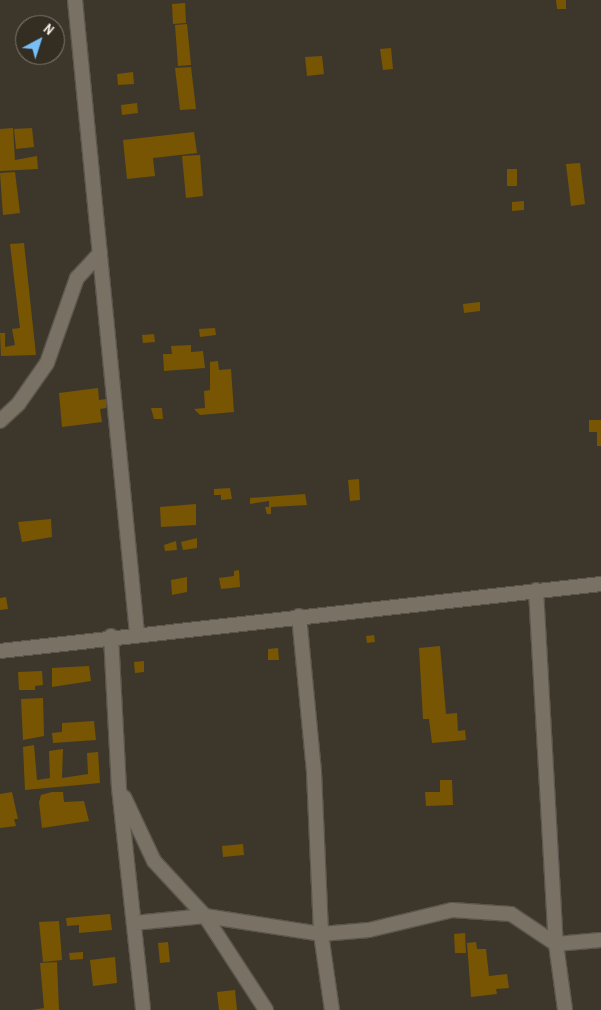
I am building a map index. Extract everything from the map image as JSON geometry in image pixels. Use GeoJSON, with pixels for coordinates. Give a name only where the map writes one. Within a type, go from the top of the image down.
{"type":"FeatureCollection","features":[{"type":"Feature","properties":{"kind":"street"},"geometry":{"type":"LineString","coordinates":[[75,0],[137,634]]}},
{"type":"Feature","properties":{"kind":"street"},"geometry":{"type":"LineString","coordinates":[[0,421],[19,403],[47,363],[76,278],[100,253]]}},
{"type":"Feature","properties":{"kind":"street"},"geometry":{"type":"LineString","coordinates":[[0,650],[111,636],[601,584]]}},
{"type":"Feature","properties":{"kind":"street"},"geometry":{"type":"LineString","coordinates":[[536,590],[556,944],[565,1010]]}},
{"type":"Feature","properties":{"kind":"street"},"geometry":{"type":"LineString","coordinates":[[299,616],[314,772],[321,934],[332,1010]]}},
{"type":"Feature","properties":{"kind":"street"},"geometry":{"type":"LineString","coordinates":[[111,636],[119,788],[143,1010]]}},
{"type":"Feature","properties":{"kind":"street"},"geometry":{"type":"LineString","coordinates":[[119,788],[154,861],[205,916],[266,1010]]}},
{"type":"Feature","properties":{"kind":"street"},"geometry":{"type":"LineString","coordinates":[[134,923],[205,916],[321,934],[369,930],[452,910],[511,914],[556,944],[601,940]]}},
{"type":"Feature","properties":{"kind":"building"},"geometry":{"type":"Polygon","coordinates":[[[556,0],[566,0],[566,9],[557,9],[556,0]]]}},
{"type":"Feature","properties":{"kind":"building"},"geometry":{"type":"Polygon","coordinates":[[[185,3],[186,23],[173,24],[172,4],[185,3]]]}},
{"type":"Feature","properties":{"kind":"building"},"geometry":{"type":"Polygon","coordinates":[[[187,24],[191,65],[178,66],[175,25],[187,24]]]}},
{"type":"Feature","properties":{"kind":"building"},"geometry":{"type":"Polygon","coordinates":[[[391,48],[393,69],[383,70],[380,49],[391,48]]]}},
{"type":"Feature","properties":{"kind":"building"},"geometry":{"type":"Polygon","coordinates":[[[322,56],[324,74],[307,76],[305,57],[322,56]]]}},
{"type":"Feature","properties":{"kind":"building"},"geometry":{"type":"Polygon","coordinates":[[[191,67],[196,109],[180,110],[175,68],[191,67]]]}},
{"type":"Feature","properties":{"kind":"building"},"geometry":{"type":"Polygon","coordinates":[[[133,72],[134,84],[118,85],[117,74],[133,72]]]}},
{"type":"Feature","properties":{"kind":"building"},"geometry":{"type":"Polygon","coordinates":[[[137,103],[138,113],[122,115],[121,105],[137,103]]]}},
{"type":"Feature","properties":{"kind":"building"},"geometry":{"type":"Polygon","coordinates":[[[13,128],[15,160],[37,156],[38,169],[0,171],[0,129],[13,128]]]}},
{"type":"Feature","properties":{"kind":"building"},"geometry":{"type":"Polygon","coordinates":[[[32,128],[34,147],[16,149],[14,129],[32,128]]]}},
{"type":"Feature","properties":{"kind":"building"},"geometry":{"type":"Polygon","coordinates":[[[194,132],[197,153],[153,158],[155,176],[127,179],[123,140],[194,132]]]}},
{"type":"Feature","properties":{"kind":"building"},"geometry":{"type":"Polygon","coordinates":[[[200,155],[203,196],[186,198],[182,156],[200,155]]]}},
{"type":"Feature","properties":{"kind":"building"},"geometry":{"type":"Polygon","coordinates":[[[580,163],[585,204],[571,206],[566,164],[580,163]]]}},
{"type":"Feature","properties":{"kind":"building"},"geometry":{"type":"Polygon","coordinates":[[[507,169],[517,169],[517,186],[507,186],[507,169]]]}},
{"type":"Feature","properties":{"kind":"building"},"geometry":{"type":"Polygon","coordinates":[[[15,172],[20,213],[3,215],[0,173],[15,172]]]}},
{"type":"Feature","properties":{"kind":"building"},"geometry":{"type":"Polygon","coordinates":[[[524,201],[524,210],[512,211],[512,202],[524,201]]]}},
{"type":"Feature","properties":{"kind":"building"},"geometry":{"type":"Polygon","coordinates":[[[24,243],[36,355],[1,356],[0,333],[5,333],[5,347],[15,345],[12,329],[20,328],[10,244],[24,243]]]}},
{"type":"Feature","properties":{"kind":"building"},"geometry":{"type":"Polygon","coordinates":[[[480,302],[480,311],[464,313],[463,304],[480,302]]]}},
{"type":"Feature","properties":{"kind":"building"},"geometry":{"type":"Polygon","coordinates":[[[215,328],[216,335],[200,337],[199,329],[215,328]]]}},
{"type":"Feature","properties":{"kind":"building"},"geometry":{"type":"Polygon","coordinates":[[[154,334],[155,342],[143,343],[142,335],[154,334]]]}},
{"type":"Feature","properties":{"kind":"building"},"geometry":{"type":"Polygon","coordinates":[[[191,345],[191,352],[203,351],[205,368],[164,371],[163,354],[172,354],[171,346],[191,345]]]}},
{"type":"Feature","properties":{"kind":"building"},"geometry":{"type":"Polygon","coordinates":[[[218,361],[219,370],[231,369],[234,412],[200,415],[194,409],[205,408],[204,391],[210,390],[210,362],[218,361]]]}},
{"type":"Feature","properties":{"kind":"building"},"geometry":{"type":"Polygon","coordinates":[[[98,388],[99,400],[106,399],[106,408],[100,409],[102,422],[62,427],[59,393],[98,388]]]}},
{"type":"Feature","properties":{"kind":"building"},"geometry":{"type":"Polygon","coordinates":[[[151,408],[162,408],[163,419],[154,419],[151,408]]]}},
{"type":"Feature","properties":{"kind":"building"},"geometry":{"type":"Polygon","coordinates":[[[589,420],[601,420],[601,446],[597,446],[597,432],[589,432],[589,420]]]}},
{"type":"Feature","properties":{"kind":"building"},"geometry":{"type":"Polygon","coordinates":[[[359,479],[360,500],[350,501],[348,480],[359,479]]]}},
{"type":"Feature","properties":{"kind":"building"},"geometry":{"type":"Polygon","coordinates":[[[230,488],[232,499],[221,500],[221,495],[214,495],[214,489],[230,488]]]}},
{"type":"Feature","properties":{"kind":"building"},"geometry":{"type":"Polygon","coordinates":[[[305,494],[307,505],[271,507],[271,514],[267,514],[265,507],[269,507],[269,501],[250,504],[250,498],[305,494]]]}},
{"type":"Feature","properties":{"kind":"building"},"geometry":{"type":"Polygon","coordinates":[[[196,504],[196,525],[161,527],[160,507],[196,504]]]}},
{"type":"Feature","properties":{"kind":"building"},"geometry":{"type":"Polygon","coordinates":[[[51,519],[52,537],[22,542],[18,522],[51,519]]]}},
{"type":"Feature","properties":{"kind":"building"},"geometry":{"type":"Polygon","coordinates":[[[197,538],[197,548],[183,550],[181,542],[197,538]]]}},
{"type":"Feature","properties":{"kind":"building"},"geometry":{"type":"Polygon","coordinates":[[[176,541],[177,550],[165,551],[164,545],[176,541]]]}},
{"type":"Feature","properties":{"kind":"building"},"geometry":{"type":"Polygon","coordinates":[[[239,570],[240,587],[221,589],[219,578],[234,576],[234,571],[239,570]]]}},
{"type":"Feature","properties":{"kind":"building"},"geometry":{"type":"Polygon","coordinates":[[[187,577],[187,592],[172,595],[171,580],[187,577]]]}},
{"type":"Feature","properties":{"kind":"building"},"geometry":{"type":"Polygon","coordinates":[[[6,597],[8,609],[0,610],[0,598],[6,597]]]}},
{"type":"Feature","properties":{"kind":"building"},"geometry":{"type":"Polygon","coordinates":[[[374,635],[375,642],[367,643],[366,636],[374,635]]]}},
{"type":"Feature","properties":{"kind":"building"},"geometry":{"type":"Polygon","coordinates":[[[440,646],[446,714],[457,713],[458,731],[465,730],[466,740],[432,743],[429,719],[423,719],[419,648],[440,646]]]}},
{"type":"Feature","properties":{"kind":"building"},"geometry":{"type":"Polygon","coordinates":[[[278,648],[279,660],[268,660],[268,649],[278,648]]]}},
{"type":"Feature","properties":{"kind":"building"},"geometry":{"type":"Polygon","coordinates":[[[144,661],[144,672],[135,673],[134,662],[144,661]]]}},
{"type":"Feature","properties":{"kind":"building"},"geometry":{"type":"Polygon","coordinates":[[[89,666],[91,681],[52,687],[52,668],[89,666]]]}},
{"type":"Feature","properties":{"kind":"building"},"geometry":{"type":"Polygon","coordinates":[[[42,671],[43,685],[35,686],[35,690],[19,690],[18,672],[42,671]]]}},
{"type":"Feature","properties":{"kind":"building"},"geometry":{"type":"Polygon","coordinates":[[[43,698],[44,736],[23,740],[21,699],[43,698]]]}},
{"type":"Feature","properties":{"kind":"building"},"geometry":{"type":"Polygon","coordinates":[[[94,721],[96,740],[53,743],[52,733],[62,732],[62,723],[94,721]]]}},
{"type":"Feature","properties":{"kind":"building"},"geometry":{"type":"Polygon","coordinates":[[[34,745],[37,780],[50,778],[49,751],[63,749],[62,778],[88,774],[87,753],[98,752],[100,783],[25,790],[23,747],[34,745]]]}},
{"type":"Feature","properties":{"kind":"building"},"geometry":{"type":"Polygon","coordinates":[[[440,780],[452,780],[453,805],[426,806],[425,792],[440,792],[440,780]]]}},
{"type":"Feature","properties":{"kind":"building"},"geometry":{"type":"Polygon","coordinates":[[[12,792],[18,819],[14,819],[16,826],[0,828],[0,794],[12,792]]]}},
{"type":"Feature","properties":{"kind":"building"},"geometry":{"type":"Polygon","coordinates":[[[63,792],[64,802],[84,801],[89,821],[42,828],[39,802],[41,795],[63,792]]]}},
{"type":"Feature","properties":{"kind":"building"},"geometry":{"type":"Polygon","coordinates":[[[243,844],[244,855],[223,857],[222,846],[243,844]]]}},
{"type":"Feature","properties":{"kind":"building"},"geometry":{"type":"Polygon","coordinates":[[[110,914],[112,930],[79,933],[79,925],[67,926],[66,918],[110,914]]]}},
{"type":"Feature","properties":{"kind":"building"},"geometry":{"type":"Polygon","coordinates":[[[59,921],[62,960],[43,962],[39,922],[59,921]]]}},
{"type":"Feature","properties":{"kind":"building"},"geometry":{"type":"Polygon","coordinates":[[[465,933],[466,953],[455,953],[454,934],[465,933]]]}},
{"type":"Feature","properties":{"kind":"building"},"geometry":{"type":"Polygon","coordinates":[[[168,942],[170,962],[160,963],[158,943],[168,942]]]}},
{"type":"Feature","properties":{"kind":"building"},"geometry":{"type":"Polygon","coordinates":[[[476,942],[477,949],[486,949],[489,976],[507,974],[509,988],[496,989],[497,994],[471,997],[467,943],[476,942]]]}},
{"type":"Feature","properties":{"kind":"building"},"geometry":{"type":"Polygon","coordinates":[[[83,952],[83,959],[70,960],[69,953],[83,952]]]}},
{"type":"Feature","properties":{"kind":"building"},"geometry":{"type":"Polygon","coordinates":[[[115,957],[117,983],[93,986],[90,960],[115,957]]]}},
{"type":"Feature","properties":{"kind":"building"},"geometry":{"type":"Polygon","coordinates":[[[57,962],[59,1010],[31,1010],[44,1008],[40,963],[57,962]]]}},
{"type":"Feature","properties":{"kind":"building"},"geometry":{"type":"Polygon","coordinates":[[[235,990],[237,1010],[219,1010],[217,992],[235,990]]]}}]}
